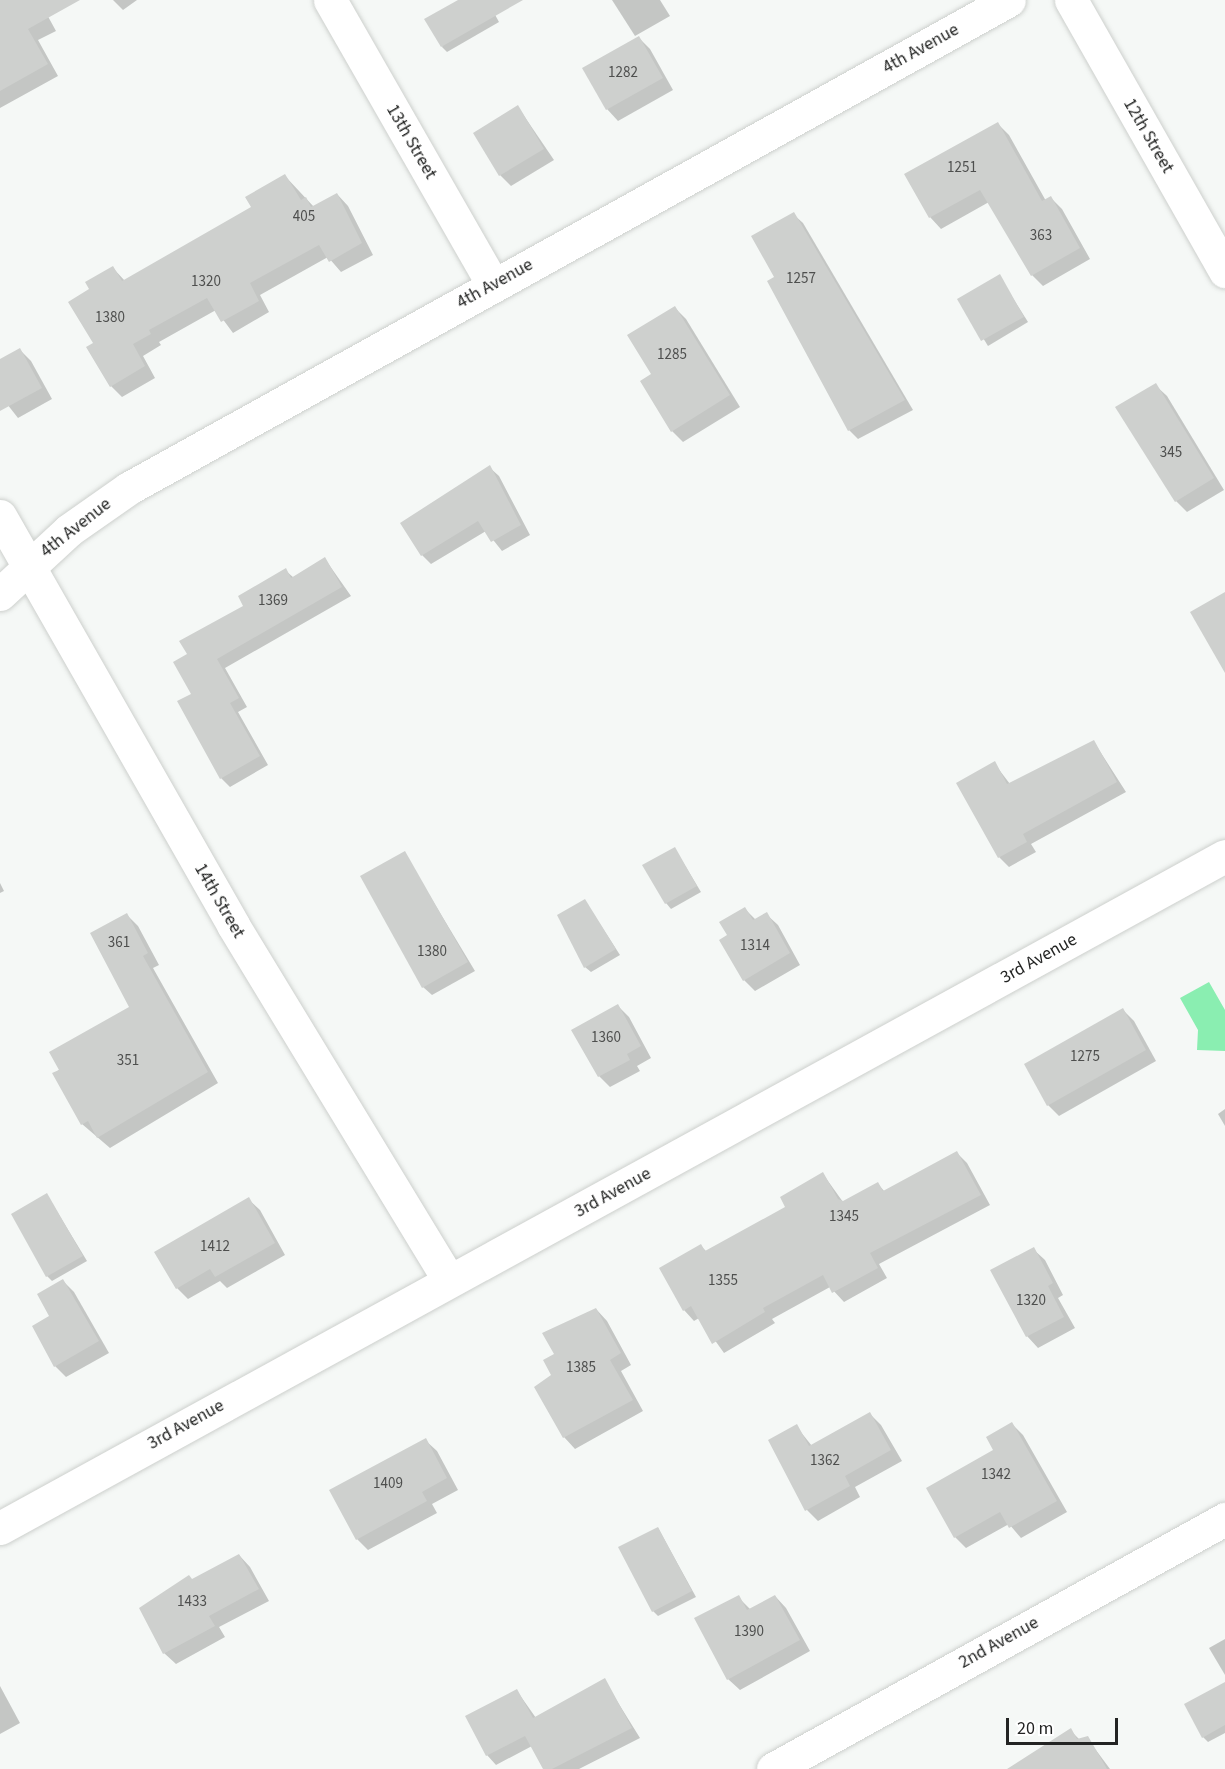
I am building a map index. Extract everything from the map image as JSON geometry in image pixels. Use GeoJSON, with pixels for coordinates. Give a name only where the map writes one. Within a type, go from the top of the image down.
{"type":"FeatureCollection","features":[{"type":"Feature","properties":{"kind":"street","name":"13th Street"},"geometry":{"type":"LineString","coordinates":[[330,0],[493,285]]}},
{"type":"Feature","properties":{"kind":"street","name":"4th Avenue"},"geometry":{"type":"LineString","coordinates":[[0,594],[69,530],[129,488],[1009,0]]}},
{"type":"Feature","properties":{"kind":"street","name":"12th Street"},"geometry":{"type":"LineString","coordinates":[[1071,0],[1225,271]]}},
{"type":"Feature","properties":{"kind":"street","name":"14th Street"},"geometry":{"type":"LineString","coordinates":[[0,516],[238,934],[449,1280]]}},
{"type":"Feature","properties":{"kind":"street","name":"3rd Avenue"},"geometry":{"type":"LineString","coordinates":[[0,1528],[1225,856]]}},
{"type":"Feature","properties":{"kind":"street","name":"2nd Avenue"},"geometry":{"type":"LineString","coordinates":[[773,1769],[1225,1519]]}},
{"type":"Feature","properties":{"kind":"shaded area"},"geometry":{"type":"Polygon","coordinates":[[[1209,982],[1225,1010],[1225,1051],[1197,1050],[1198,1030],[1180,998],[1209,982]]]}},
{"type":"Feature","properties":{"kind":"building"},"geometry":{"type":"Polygon","coordinates":[[[0,0],[80,0],[28,29],[48,64],[0,91],[0,0]]]}},
{"type":"Feature","properties":{"kind":"building"},"geometry":{"type":"Polygon","coordinates":[[[458,0],[523,0],[441,47],[424,19],[458,0]]]}},
{"type":"Feature","properties":{"kind":"building"},"geometry":{"type":"Polygon","coordinates":[[[639,36],[663,78],[606,110],[582,68],[639,36]]]}},
{"type":"Feature","properties":{"kind":"building"},"geometry":{"type":"Polygon","coordinates":[[[518,105],[544,149],[499,176],[473,133],[518,105]]]}},
{"type":"Feature","properties":{"kind":"building"},"geometry":{"type":"Polygon","coordinates":[[[998,122],[1042,201],[1051,196],[1080,248],[1031,276],[980,190],[929,218],[904,174],[998,122]]]}},
{"type":"Feature","properties":{"kind":"building"},"geometry":{"type":"Polygon","coordinates":[[[285,174],[301,200],[306,197],[311,207],[337,193],[362,243],[329,262],[319,245],[250,283],[259,301],[221,322],[207,298],[149,330],[151,334],[133,344],[145,366],[110,387],[86,347],[93,343],[68,302],[89,289],[85,282],[113,266],[122,281],[251,207],[245,197],[285,174]]]}},
{"type":"Feature","properties":{"kind":"building"},"geometry":{"type":"Polygon","coordinates":[[[794,212],[905,400],[848,431],[767,281],[774,277],[751,236],[794,212]]]}},
{"type":"Feature","properties":{"kind":"building"},"geometry":{"type":"Polygon","coordinates":[[[1000,274],[1024,317],[981,341],[957,299],[1000,274]]]}},
{"type":"Feature","properties":{"kind":"building"},"geometry":{"type":"Polygon","coordinates":[[[675,306],[730,395],[671,432],[640,381],[651,374],[627,335],[675,306]]]}},
{"type":"Feature","properties":{"kind":"building"},"geometry":{"type":"Polygon","coordinates":[[[20,348],[42,388],[0,411],[0,359],[20,348]]]}},
{"type":"Feature","properties":{"kind":"building"},"geometry":{"type":"Polygon","coordinates":[[[1156,383],[1214,478],[1175,502],[1115,407],[1156,383]]]}},
{"type":"Feature","properties":{"kind":"building"},"geometry":{"type":"Polygon","coordinates":[[[490,465],[521,525],[491,542],[478,521],[421,556],[400,523],[490,465]]]}},
{"type":"Feature","properties":{"kind":"building"},"geometry":{"type":"Polygon","coordinates":[[[325,557],[342,587],[217,659],[239,698],[230,703],[260,756],[220,779],[177,701],[191,694],[173,662],[187,654],[179,641],[243,606],[238,596],[286,568],[291,578],[325,557]]]}},
{"type":"Feature","properties":{"kind":"building"},"geometry":{"type":"Polygon","coordinates":[[[1225,592],[1225,673],[1190,612],[1225,592]]]}},
{"type":"Feature","properties":{"kind":"building"},"geometry":{"type":"Polygon","coordinates":[[[1094,740],[1117,782],[1023,834],[1027,842],[998,858],[956,783],[995,761],[1007,784],[1094,740]]]}},
{"type":"Feature","properties":{"kind":"building"},"geometry":{"type":"Polygon","coordinates":[[[675,847],[697,886],[665,904],[642,865],[675,847]]]}},
{"type":"Feature","properties":{"kind":"building"},"geometry":{"type":"Polygon","coordinates":[[[405,851],[468,962],[422,988],[360,876],[405,851]]]}},
{"type":"Feature","properties":{"kind":"building"},"geometry":{"type":"Polygon","coordinates":[[[585,899],[616,949],[584,968],[557,915],[585,899]]]}},
{"type":"Feature","properties":{"kind":"building"},"geometry":{"type":"Polygon","coordinates":[[[745,907],[753,920],[767,912],[790,953],[743,981],[719,940],[727,935],[719,922],[745,907]]]}},
{"type":"Feature","properties":{"kind":"building"},"geometry":{"type":"Polygon","coordinates":[[[127,913],[148,953],[143,956],[208,1072],[97,1138],[88,1121],[81,1125],[52,1073],[59,1070],[49,1052],[129,1007],[90,933],[127,913]]]}},
{"type":"Feature","properties":{"kind":"building"},"geometry":{"type":"Polygon","coordinates":[[[618,1004],[641,1046],[627,1054],[630,1060],[598,1077],[571,1030],[618,1004]]]}},
{"type":"Feature","properties":{"kind":"building"},"geometry":{"type":"Polygon","coordinates":[[[1123,1008],[1146,1050],[1047,1106],[1024,1064],[1123,1008]]]}},
{"type":"Feature","properties":{"kind":"building"},"geometry":{"type":"Polygon","coordinates":[[[957,1151],[981,1195],[870,1253],[878,1268],[832,1293],[823,1275],[763,1308],[765,1312],[712,1344],[691,1306],[683,1311],[659,1268],[701,1244],[705,1251],[785,1207],[780,1197],[823,1172],[838,1199],[843,1201],[878,1182],[883,1191],[957,1151]]]}},
{"type":"Feature","properties":{"kind":"building"},"geometry":{"type":"Polygon","coordinates":[[[47,1193],[83,1256],[46,1277],[11,1214],[47,1193]]]}},
{"type":"Feature","properties":{"kind":"building"},"geometry":{"type":"Polygon","coordinates":[[[249,1197],[275,1243],[215,1277],[210,1269],[176,1289],[154,1252],[249,1197]]]}},
{"type":"Feature","properties":{"kind":"building"},"geometry":{"type":"Polygon","coordinates":[[[1034,1247],[1053,1283],[1048,1286],[1064,1317],[1026,1337],[990,1270],[1034,1247]]]}},
{"type":"Feature","properties":{"kind":"building"},"geometry":{"type":"Polygon","coordinates":[[[63,1279],[99,1341],[54,1367],[32,1326],[49,1316],[37,1294],[63,1279]]]}},
{"type":"Feature","properties":{"kind":"building"},"geometry":{"type":"Polygon","coordinates":[[[596,1308],[621,1353],[610,1360],[633,1400],[563,1438],[534,1387],[551,1375],[543,1360],[554,1354],[542,1333],[596,1308]]]}},
{"type":"Feature","properties":{"kind":"building"},"geometry":{"type":"Polygon","coordinates":[[[870,1412],[891,1450],[845,1476],[850,1486],[805,1511],[768,1440],[797,1424],[809,1446],[870,1412]]]}},
{"type":"Feature","properties":{"kind":"building"},"geometry":{"type":"Polygon","coordinates":[[[1012,1422],[1057,1501],[1009,1528],[1000,1512],[954,1538],[926,1488],[993,1450],[986,1437],[1012,1422]]]}},
{"type":"Feature","properties":{"kind":"building"},"geometry":{"type":"Polygon","coordinates":[[[426,1438],[447,1478],[422,1492],[427,1501],[356,1540],[329,1490],[426,1438]]]}},
{"type":"Feature","properties":{"kind":"building"},"geometry":{"type":"Polygon","coordinates":[[[658,1527],[692,1591],[652,1612],[618,1547],[658,1527]]]}},
{"type":"Feature","properties":{"kind":"building"},"geometry":{"type":"Polygon","coordinates":[[[239,1554],[259,1589],[209,1616],[215,1626],[163,1654],[139,1608],[189,1575],[192,1579],[239,1554]]]}},
{"type":"Feature","properties":{"kind":"building"},"geometry":{"type":"Polygon","coordinates":[[[739,1595],[747,1610],[775,1595],[800,1640],[727,1680],[694,1618],[739,1595]]]}},
{"type":"Feature","properties":{"kind":"building"},"geometry":{"type":"Polygon","coordinates":[[[605,1678],[632,1728],[552,1769],[543,1769],[525,1736],[486,1756],[465,1716],[517,1689],[533,1718],[605,1678]]]}},
{"type":"Feature","properties":{"kind":"building"},"geometry":{"type":"Polygon","coordinates":[[[1225,1682],[1225,1725],[1202,1738],[1184,1704],[1225,1682]]]}},
{"type":"Feature","properties":{"kind":"building"},"geometry":{"type":"Polygon","coordinates":[[[1071,1728],[1077,1739],[1088,1736],[1107,1769],[1007,1769],[1071,1728]]]}}]}
